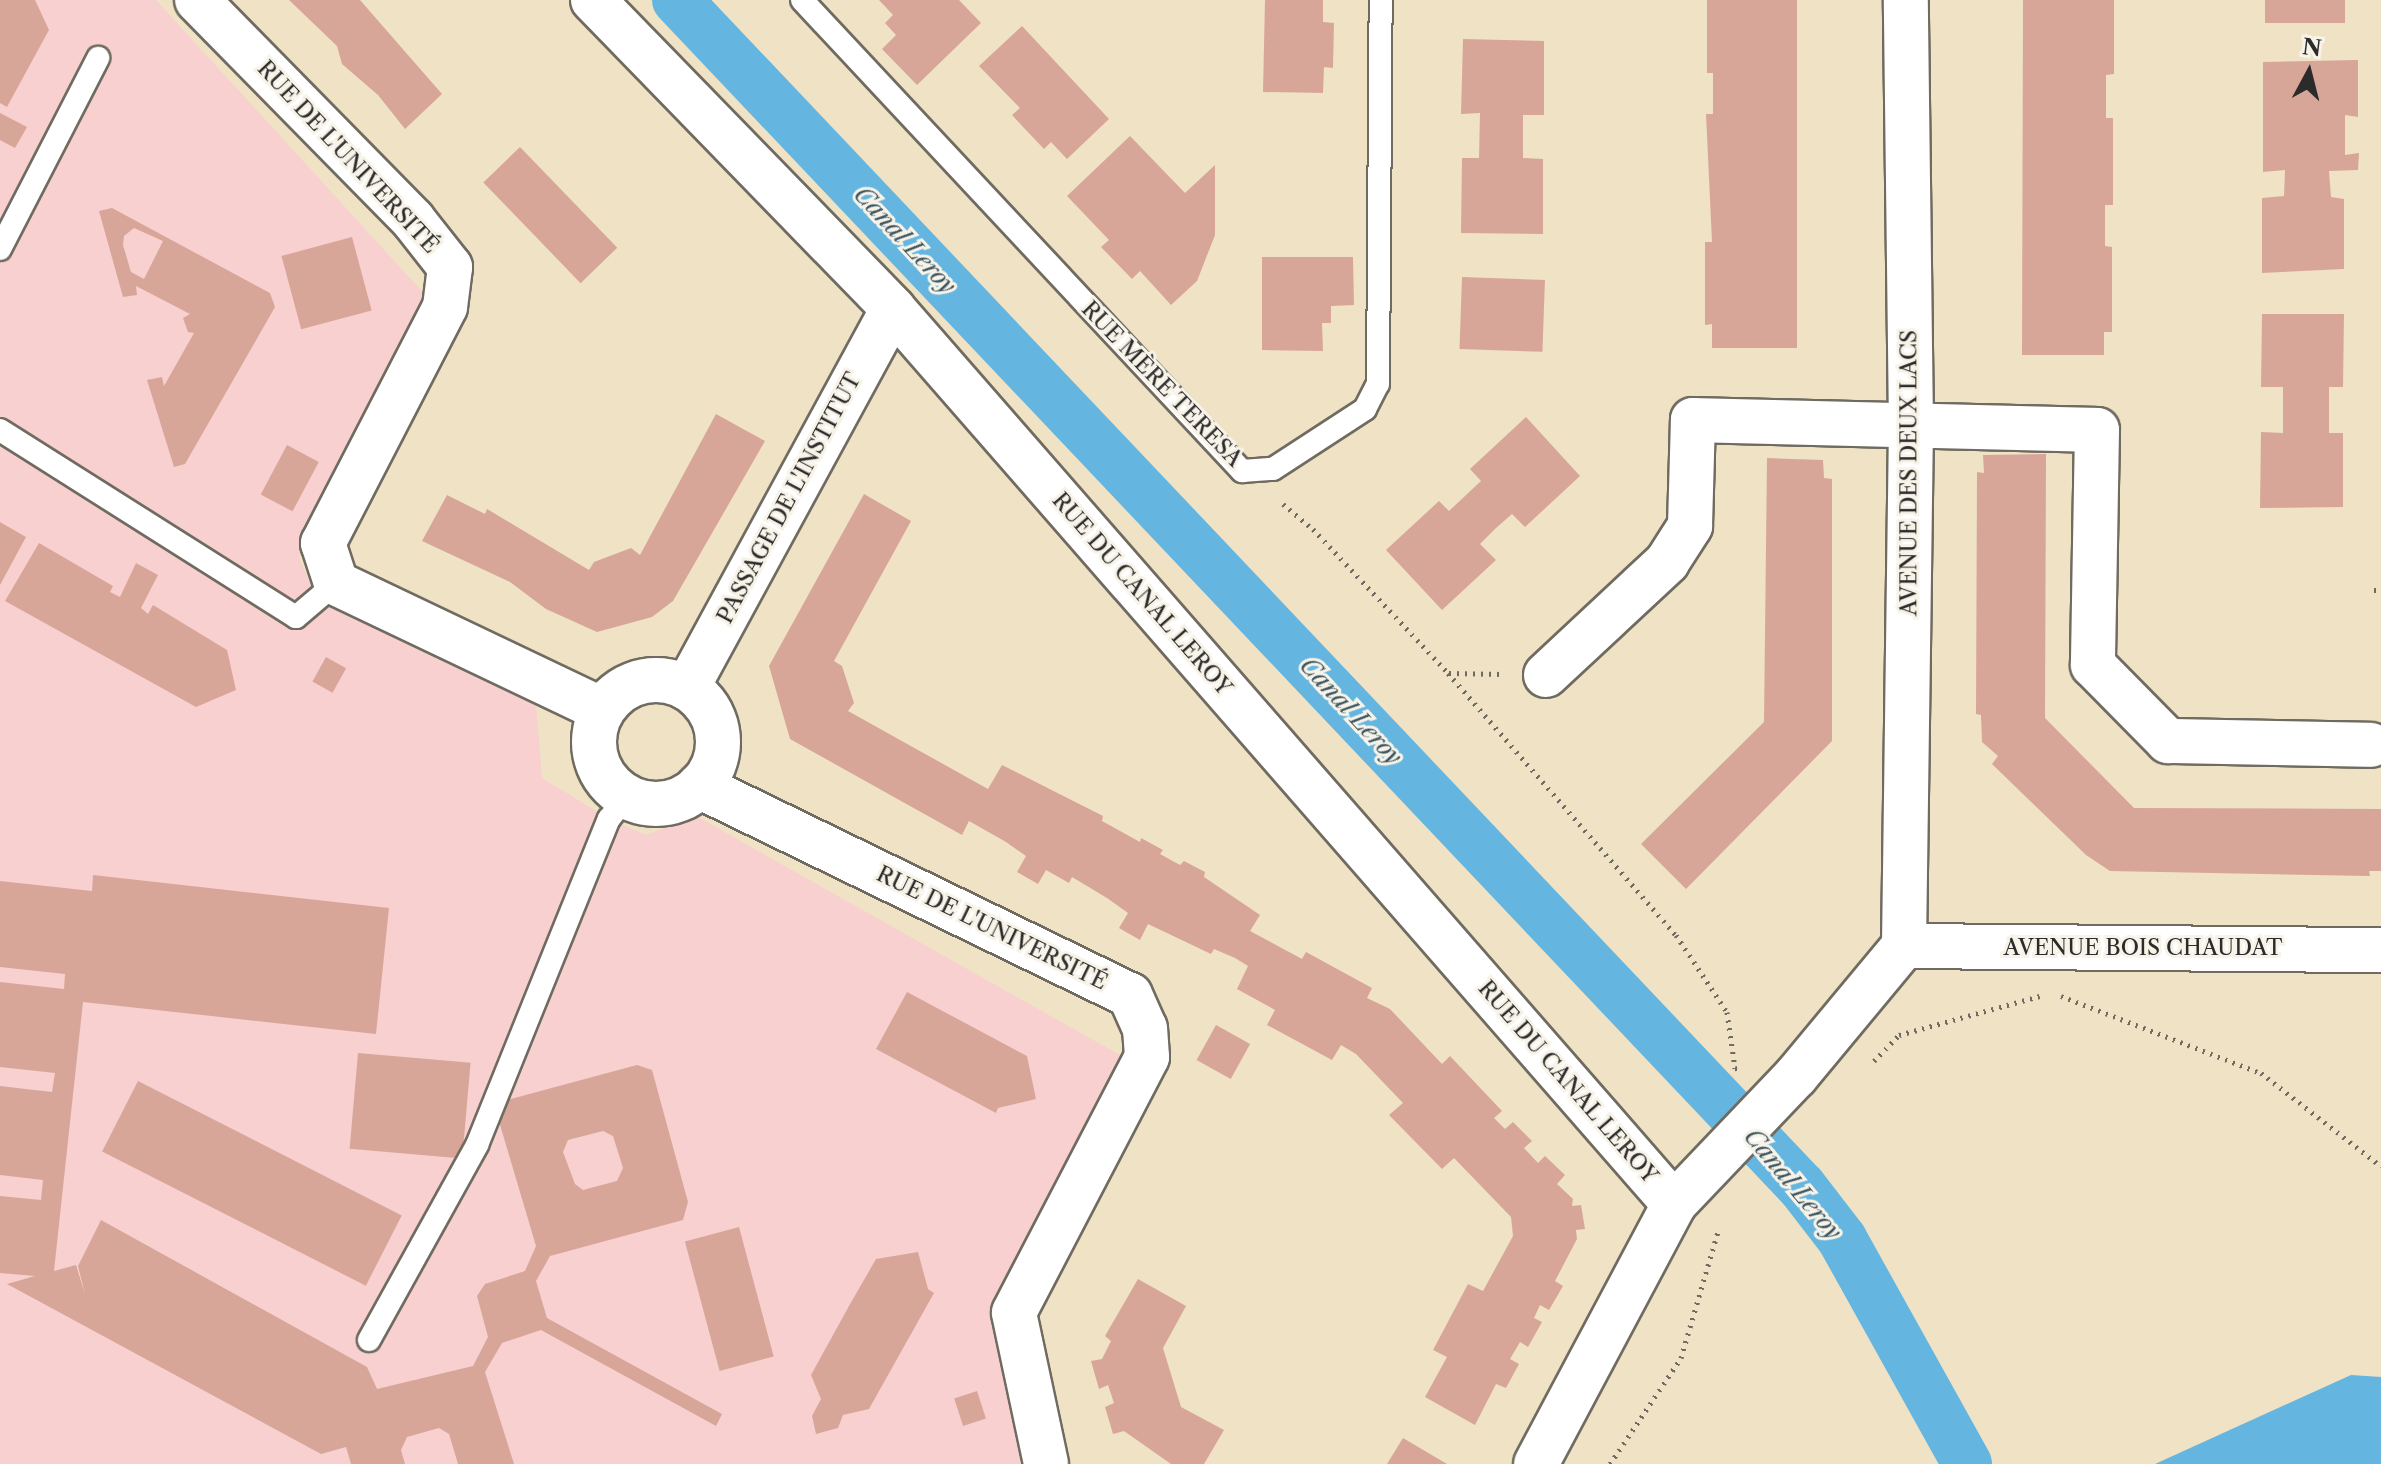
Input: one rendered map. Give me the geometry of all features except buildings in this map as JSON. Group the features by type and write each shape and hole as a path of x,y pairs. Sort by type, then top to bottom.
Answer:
{"street":[{"name":"RUE DE L'UNIVERSITÉ","path":"197,0 413,220 450,267 445,307 323,543 336,583"},
{"name":"RUE DU CANAL LEROY","path":"593,0 893,309 1674,1204"},
{"name":"AVENUE DES DEUX LACS","path":"1904,946 1911,427 1906,0"},
{"name":"PASSAGE DE L'INSTITUT","path":"687,688 893,309"},
{"path":"1546,675 1667,562 1690,526 1693,420 1877,421 1911,427 2097,430 2093,665 2168,741 2371,745"},
{"path":"336,583 602,710"},
{"path":"664,680 687,688 700,697 716,725 716,758 699,786 665,803 626,797 613,786 596,758 593,742 602,710 618,692 640,682 664,680"},
{"name":"RUE DE L'UNIVERSITÉ","path":"699,786 1130,995 1145,1028 1147,1057 1014,1313 1046,1464"},
{"path":"1536,1464 1674,1204 1796,1076 1904,946"},
{"name":"AVENUE BOIS CHAUDAT","path":"1904,946 2381,950"}],"lane":[{"name":"RUE MÈRE TERESA","path":"802,0 1242,471 1273,469 1365,409 1378,384 1381,0"},
{"path":"0,249 98,58"},
{"path":"0,430 296,617 336,583"},
{"path":"369,1340 477,1145 609,819 626,797"}],"path":[{"path":"1242,471 1313,529 1616,861 1676,935 1727,1012 1735,1068 1796,1076"},
{"path":"1868,1066 1899,1035 2051,993 2261,1073 2381,1166"},
{"path":"1610,1464 1681,1358 1718,1230"}],"shaded area":[{"path":"0,0 156,0 428,298 299,558 318,600 536,703 542,778 609,819 646,835 696,816 1125,1058 994,1310 1030,1464 0,1464"}],"water":[{"path":"2351,1375 2381,1377 2381,1464 2155,1464"}],"waterway":[{"name":"Canal Leroy","path":"677,0 1802,1187 1842,1239 1967,1464"}]}
